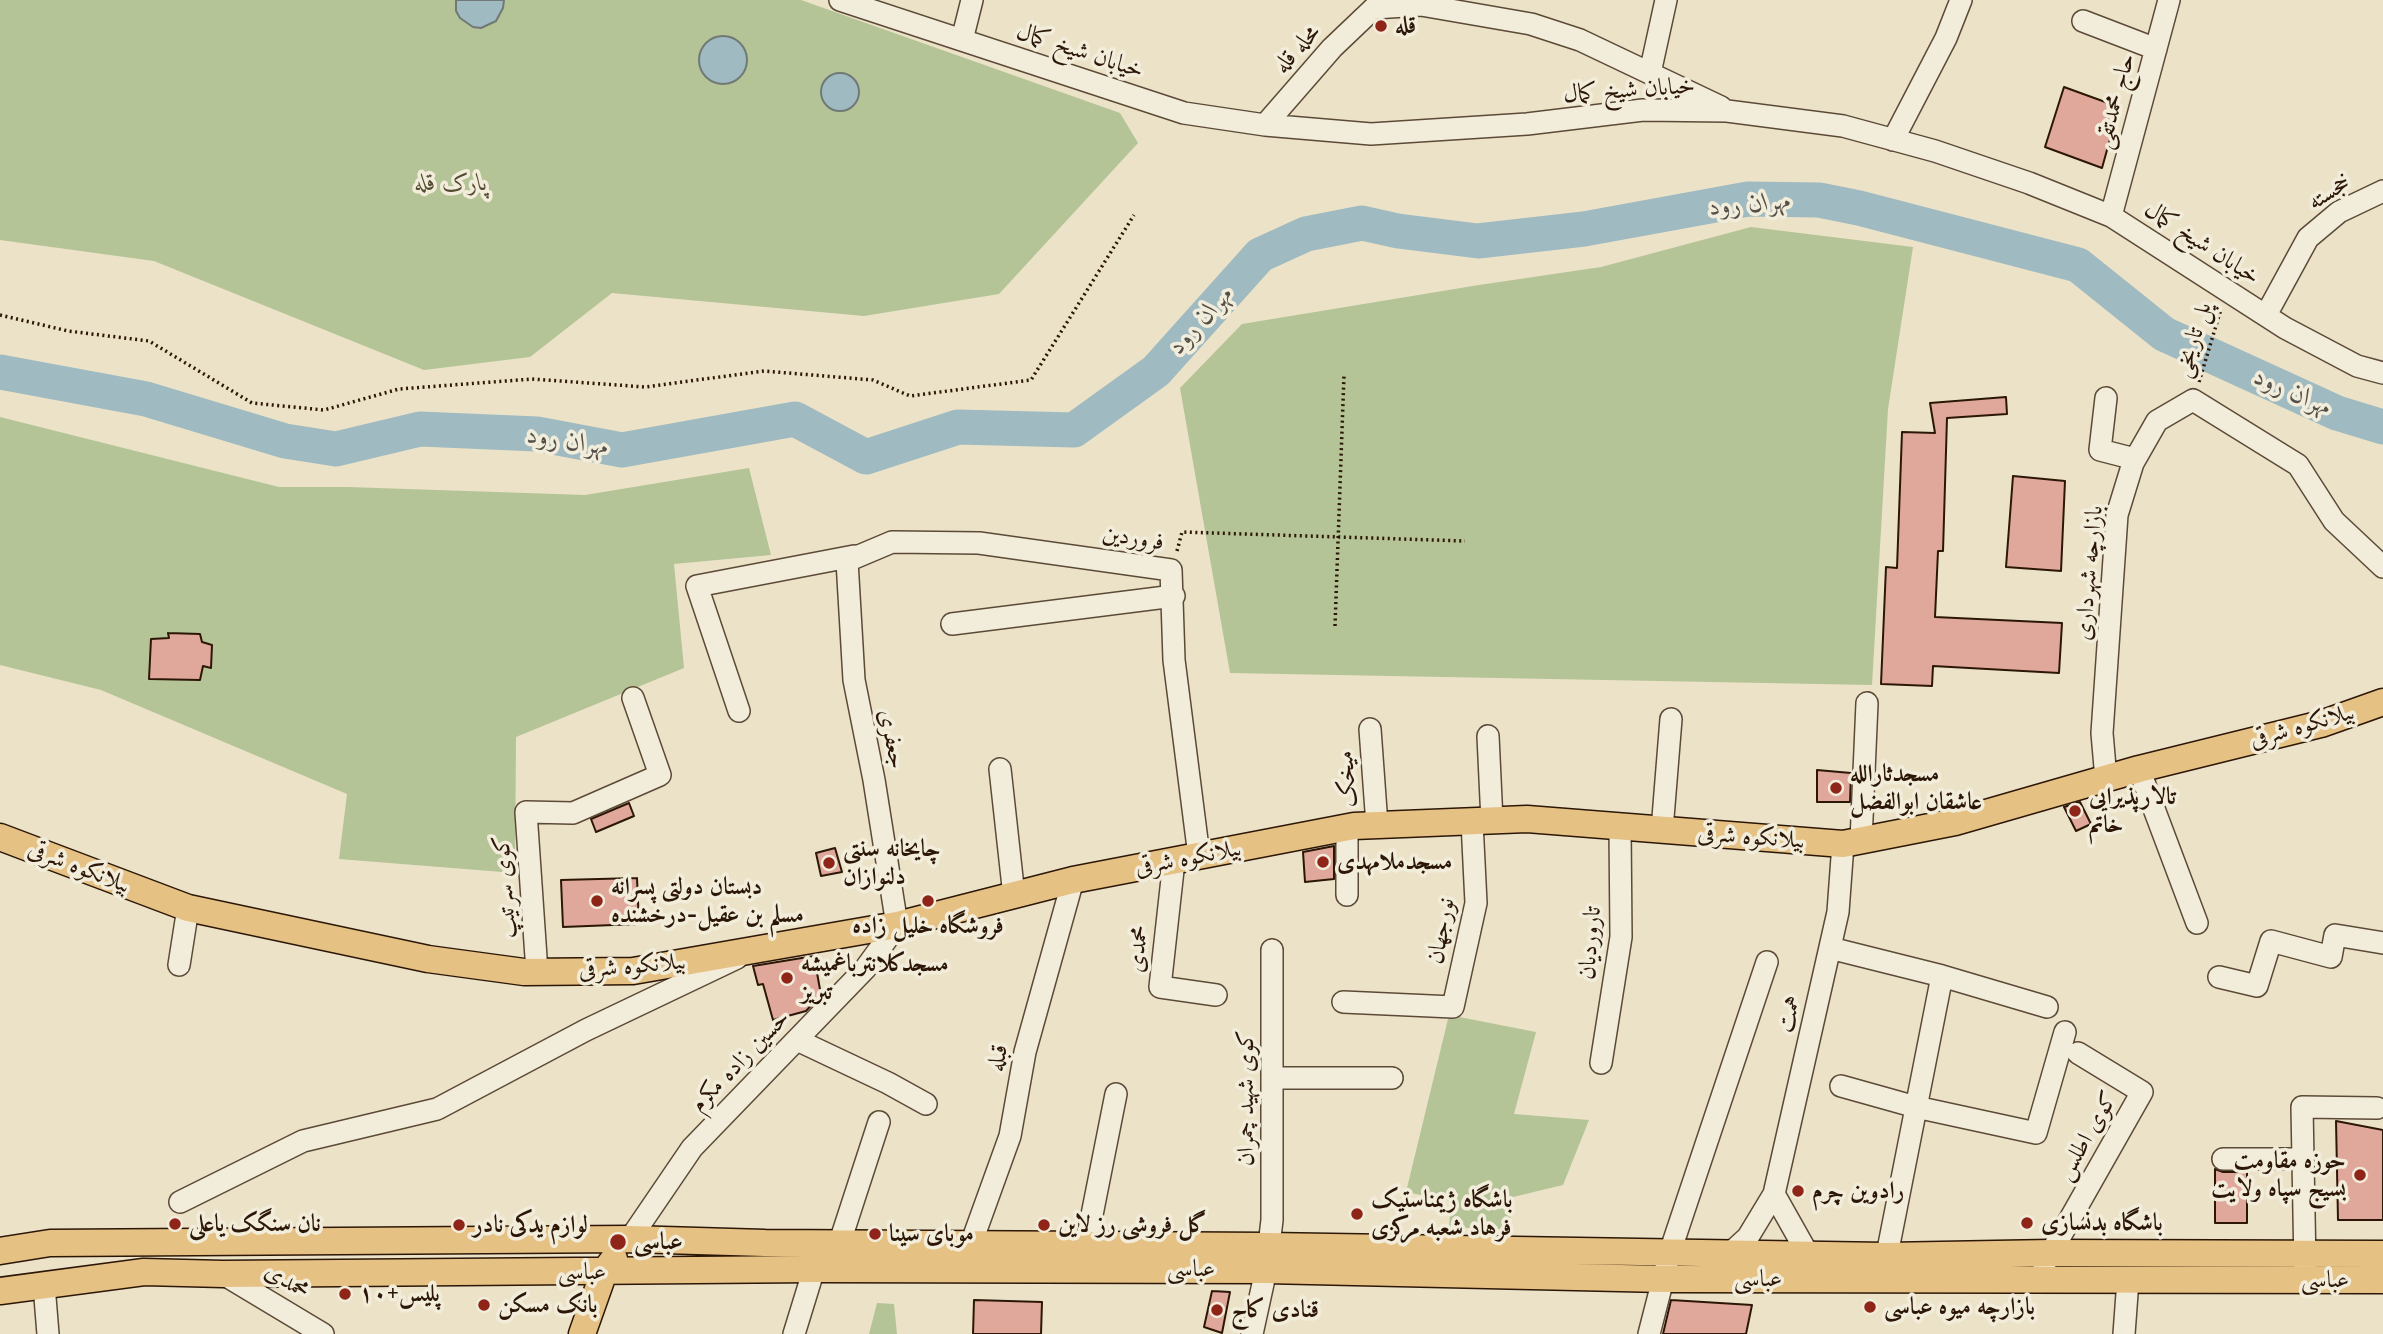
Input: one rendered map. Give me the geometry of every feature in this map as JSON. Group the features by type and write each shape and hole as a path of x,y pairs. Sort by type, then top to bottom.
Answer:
{"main road":[{"name":"بیلانکوه شرقی","path":"0,837 188,908 428,959 537,972 634,971 897,925 1073,880 1347,827 1527,819 1852,843 1955,822 2139,769 2321,724 2383,702"},
{"name":"عباسى","path":"0,1251 50,1243 630,1239 828,1261"},
{"path":"582,1334 604,1272 630,1239"},
{"name":"عباسى","path":"968,1257 1086,1245 1267,1258 1664,1279 1822,1279 1884,1267 2051,1253 2383,1254"},
{"name":"عباسى","path":"0,1291 145,1272 604,1272 968,1257 1267,1258 1670,1252 1807,1254 1884,1267 2036,1279 2383,1280"}],"street":[{"name":"خیابان شیخ کمال","path":"840,0 1184,113 1265,125 1371,134 1527,124 1643,110 1727,111 1843,126 1936,151 2029,183 2111,216 2266,315 2357,366 2383,373"},
{"path":"962,40 972,0"},
{"path":"1650,74 1666,0"},
{"path":"1893,140 1946,38 1961,0"},
{"path":"2169,0 2190,0"},
{"name":"حاج محمدتقی","path":"2111,216 2169,0"},
{"name":"محله قله","path":"1265,125 1370,4 1421,5 1531,24 1580,40 1727,111"},
{"path":"2083,21 2156,49"},
{"name":"خجسته","path":"2266,315 2308,238 2339,212 2383,191"},
{"path":"2106,398 2100,450 2136,460"},
{"path":"2193,400 2298,465 2334,521 2383,567"},
{"name":"بازارچه شهرداری","path":"2106,779 2102,733 2117,515 2136,460 2157,421 2193,400"},
{"name":"فروردین","path":"739,711 697,586 851,558 892,542 979,544 1171,570 1186,858"},
{"name":"جعفری","path":"851,558 854,680 874,780 897,925"},
{"path":"952,624 1174,596"},
{"name":"کوی سرتیپ","path":"537,972 526,812 573,813 660,775 633,698"},
{"name":"همت","path":"1704,1278 1748,1237 1774,1194 1852,843 1867,703"},
{"path":"1662,830 1671,719"},
{"name":"میخک","path":"1370,729 1377,825"},
{"name":"نورجهان","path":"1343,1002 1453,1007 1476,903 1488,736"},
{"path":"1000,769 1014,895"},
{"path":"2139,769 2197,923"},
{"path":"1347,827 1347,895"},
{"name":"تاروردیان","path":"1601,1063 1620,937 1620,827"},
{"name":"محمدی","path":"1186,858 1160,987 1216,995"},
{"name":"قبله","path":"968,1257 1010,1136 1025,1052 1073,880"},
{"path":"178,965 188,908"},
{"name":"حسین زاده مکرم","path":"630,1239 692,1148 865,970 897,925"},
{"path":"2219,977 2257,985 2271,941 2332,957 2335,935 2383,943"},
{"path":"1830,948 1942,976 2047,1007"},
{"path":"180,1202 303,1141 437,1109 586,1030 755,950"},
{"name":"کوی شهید چمران","path":"1252,1334 1272,1220 1272,950"},
{"path":"1649,1334 1670,1252 1767,962"},
{"path":"1884,1267 1942,976"},
{"path":"1841,1086 1916,1107 2036,1133 2065,1032"},
{"path":"797,1040 926,1104"},
{"name":"کوی اطلس","path":"2036,1279 2142,1092 2078,1053"},
{"path":"1272,1078 1392,1078"},
{"path":"1086,1245 1116,1094"},
{"path":"2305,1280 2302,1107 2376,1108"},
{"path":"794,1334 828,1261 879,1122"},
{"path":"2223,1159 2303,1159"},
{"path":"1774,1194 1822,1279"},
{"name":"محمدی","path":"223,1274 323,1334"},
{"path":"2124,1334 2128,1280"},
{"path":"44,1285 48,1334"}],"path":[{"path":"0,315 68,331 149,341 252,403 324,410 399,389 532,379 645,387 764,371 873,380 909,396 1031,380 1134,215"},
{"name":"پل تاریخی","path":"2193,400 2227,290"},
{"path":"1335,626 1344,375"},
{"path":"1171,570 1182,532 1465,541"}],"green space":[{"name":"پارک قله","path":"0,0 801,0 1120,113 1138,143 999,294 864,316 612,293 530,357 424,370 154,261 0,240"},
{"path":"1751,227 1913,247 1888,409 1872,685 1230,673 1180,388 1242,324 1601,267"},
{"path":"0,417 279,487 585,495 749,468 771,555 674,564 684,668 516,737 515,873 339,859 347,794 101,690 0,665"},
{"path":"1449,1015 1536,1032 1514,1114 1589,1120 1563,1185 1513,1197 1509,1230 1449,1227 1451,1201 1406,1192"},
{"path":"877,1303 894,1304 897,1334 869,1334"}],"water":[{"path":"456,0 504,0 496,21 481,28 473,27 460,18 456,11"},
{"path":"723,36 740,43 747,60 740,77 723,84 706,77 699,60 706,43"},
{"path":"840,73 853,79 859,92 853,105 840,111 827,105 821,92 827,79"}],"building":[{"path":"2064,87 2119,107 2102,168 2045,147"},
{"path":"2006,397 2007,414 1947,418 1943,551 1938,551 1935,617 2062,623 2059,673 1933,666 1932,686 1881,684 1886,567 1897,568 1902,432 1935,433 1930,403"},
{"path":"2013,476 2065,481 2061,571 2006,567"},
{"path":"168,633 200,634 202,642 212,645 211,668 203,666 200,680 149,679 151,639 169,638"},
{"name":"مسجدثارالله عاشقان ابوالفضل","path":"1817,770 1851,773 1850,802 1817,802"},
{"name":"تالارپذیرایی خاتم","path":"2080,802 2091,824 2076,831 2064,807"},
{"path":"629,803 634,816 596,832 591,819"},
{"name":"مسجدملامهدی","path":"1334,846 1334,879 1305,882 1303,852"},
{"name":"چایخانه سنتی دلنوازان","path":"835,848 842,872 821,876 816,853"},
{"path":"637,878 639,924 563,927 561,880"},
{"name":"مسجدکلانترباغمیشه تبریز","path":"814,956 821,995 806,1011 773,1020 763,984 758,985 753,966"},
{"name":"حوزه مقاومت بسیج سپاه ولایت","path":"2336,1121 2383,1130 2383,1220 2338,1220"},
{"path":"2215,1169 2223,1172 2247,1172 2247,1223 2215,1223"},
{"name":"قنادی کاج","path":"1212,1291 1230,1292 1222,1333 1204,1327"},
{"path":"974,1300 1042,1302 1041,1334 973,1334"},
{"path":"1671,1300 1752,1305 1746,1334 1663,1334"}],"waterway":[{"name":"مهران رود","path":"0,372 146,399 285,441 336,449 420,429 537,434 622,450 795,419 866,457 958,427 1074,430 1156,371 1260,255 1306,234 1362,223 1398,231 1478,241 1584,229 1748,199 1819,200 2078,265 2164,334 2337,413 2383,427"}],"place":[{"name":"قله","path":"1381,26"},
{"name":"مسجدثارالله عاشقان ابوالفضل","path":"1836,788"},
{"name":"تالارپذیرایی خاتم","path":"2075,811"},
{"name":"مسجدملامهدی","path":"1323,862"},
{"name":"چایخانه سنتی دلنوازان","path":"829,863"},
{"name":"دبستان دولتی پسرانه مسلم بن عقیل-درخشنده","path":"597,901"},
{"name":"فروشگاه خلیل زاده","path":"928,901"},
{"name":"مسجدکلانترباغمیشه تبریز","path":"787,978"},
{"name":"حوزه مقاومت بسیج سپاه ولایت","path":"2360,1175"},
{"name":"رادوین چرم","path":"1798,1191"},
{"name":"باشگاه ژیمناستیک فرهاد شعبه مرکزی","path":"1357,1214"},
{"name":"باشگاه بدنسازی","path":"2027,1223"},
{"name":"نان سنگک یاعلی","path":"175,1224"},
{"name":"لوازم یدکی نادر","path":"459,1225"},
{"name":"گل فروشی رز لاین","path":"1044,1225"},
{"name":"موبای سینا","path":"875,1234"},
{"name":"عباسی","path":"618,1242"},
{"name":"پلیس+۱۰","path":"345,1294"},
{"name":"بانک مسکن","path":"484,1305"},
{"name":"بازارچه میوه عباسی","path":"1870,1307"},
{"name":"قنادی کاج","path":"1217,1310"}]}
